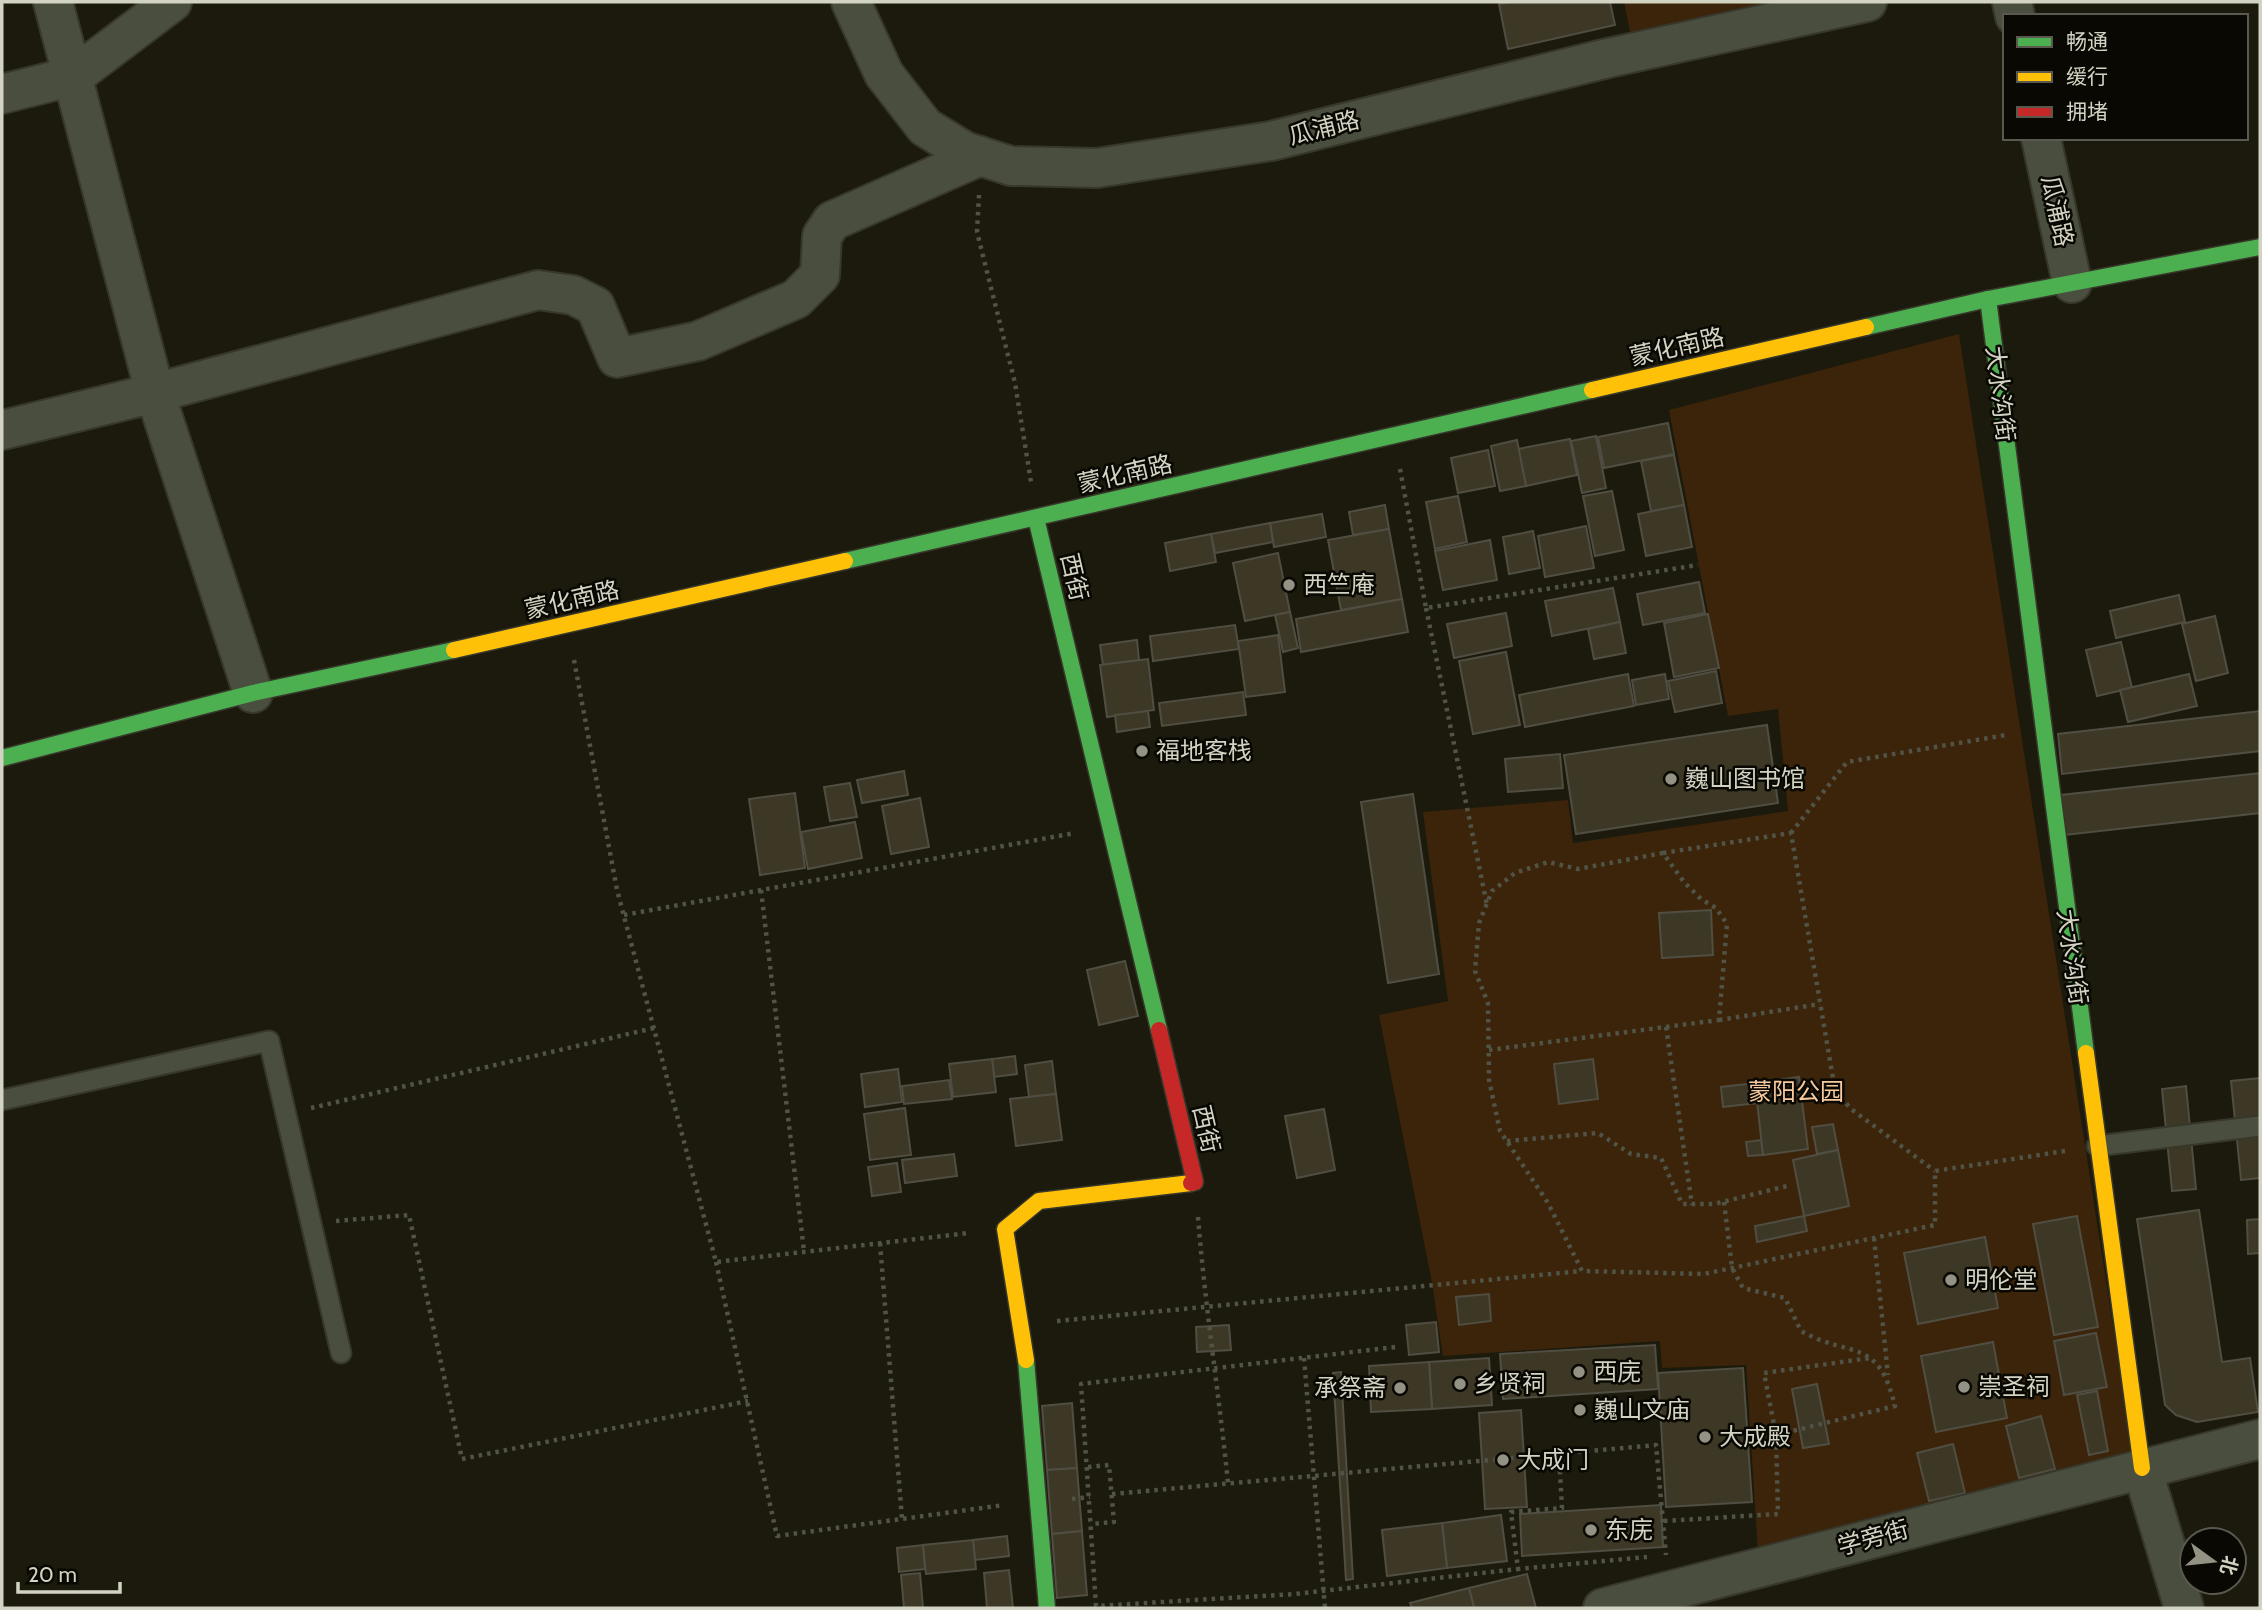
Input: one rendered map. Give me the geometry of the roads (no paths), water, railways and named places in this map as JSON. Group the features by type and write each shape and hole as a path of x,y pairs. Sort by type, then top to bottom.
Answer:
{"street":[{"path":"53,2 155,393 253,693"},
{"path":"2,94 74,76 172,2"},
{"name":"瓜浦路","path":"850,2 884,74 925,127 964,151 1011,166 1097,168 1271,141 1608,58 1867,2"},
{"name":"瓜浦路","path":"2041,140 2072,283"},
{"path":"2,430 155,393 538,290 573,295 595,306 617,358 698,341 796,299 820,275 822,236 832,221 980,156"},
{"name":"蒙化南路","path":"2,758 253,693 1036,519 1988,299 2260,247"},
{"name":"大水沟街","path":"1988,299 2097,1146 2143,1468 2184,1608"},
{"name":"西街","path":"1036,519 1195,1182 1039,1201 1005,1229 1021,1324 1047,1608"},
{"name":"学旁街","path":"1603,1608 2260,1439"}],"lane":[{"path":"2,1100 269,1041 341,1353"},
{"path":"2097,1146 2260,1126"}],"place":[{"name":"西竺庵","path":"1289,585"},
{"name":"福地客栈","path":"1142,751"},
{"name":"巍山图书馆","path":"1671,779"},
{"name":"明伦堂","path":"1951,1280"},
{"name":"西庑","path":"1579,1372"},
{"name":"乡贤祠","path":"1460,1384"},
{"name":"崇圣祠","path":"1964,1387"},
{"name":"承祭斋","path":"1400,1388"},
{"name":"巍山文庙","path":"1580,1410"},
{"name":"大成殿","path":"1705,1437"},
{"name":"大成门","path":"1503,1460"},
{"name":"东庑","path":"1591,1530"}],"park label":[{"name":"蒙阳公园","path":"1796,1092"}]}
